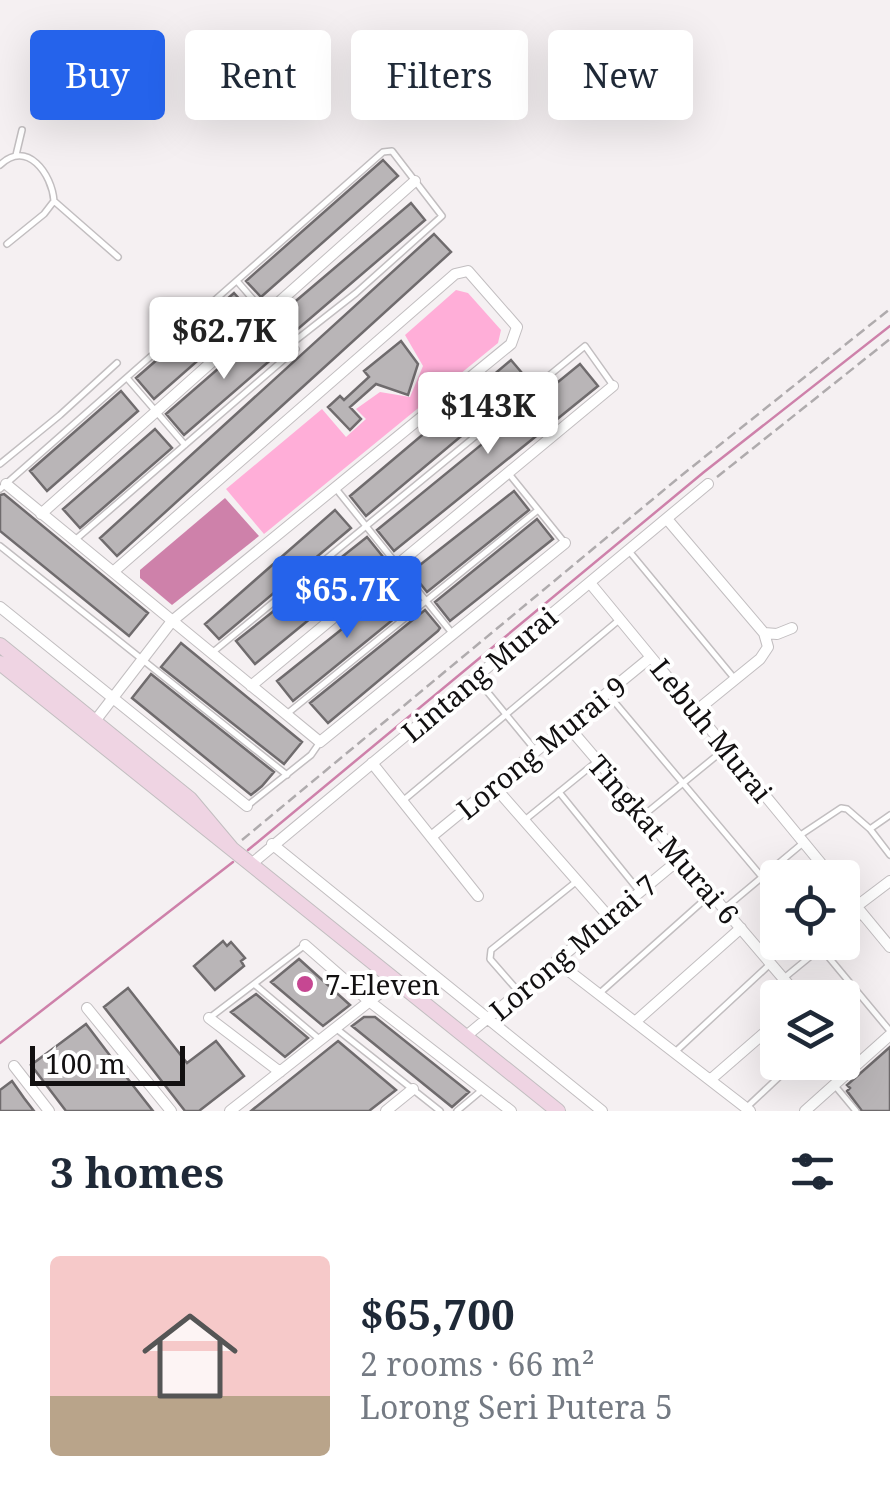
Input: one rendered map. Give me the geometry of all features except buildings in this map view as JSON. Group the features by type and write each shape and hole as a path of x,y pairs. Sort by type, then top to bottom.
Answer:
{"street":[{"path":"41,514 416,181"},
{"path":"91,725 172,621 514,340 517,327 468,272 454,274 113,572"},
{"path":"251,686 614,386"},
{"name":"Lintang Murai","path":"250,864 708,484"},
{"path":"3,487 320,742 565,542"},
{"path":"668,519 764,633 766,652 696,711"},
{"name":"Lebuh Murai","path":"590,583 818,860"},
{"path":"0,607 248,806"},
{"path":"764,633 777,634 792,628"},
{"path":"0,645 91,725"},
{"name":"Lorong Murai 9","path":"431,837 651,656"},
{"path":"0,663 190,800 232,849 558,1111"},
{"name":"Tingkat Murai 6","path":"568,725 784,978"},
{"path":"372,764 478,896"},
{"path":"493,785 609,918"},
{"path":"272,844 602,1111"},
{"name":"Lorong Murai 7","path":"465,1037 680,858"},
{"path":"890,881 860,910 890,947"},
{"path":"635,1022 741,928"},
{"path":"305,945 369,1001 512,1111"},
{"path":"556,961 748,1109"},
{"path":"230,1111 394,982"},
{"path":"87,1008 171,1111"},
{"path":"209,1018 280,1072"},
{"path":"860,1061 890,1033"},
{"path":"710,1080 760,1037"},
{"path":"14,1066 49,1111"},
{"path":"805,1111 839,1080"},
{"path":"386,1111 413,1089"}],"lane":[{"path":"0,165 16,155 22,130"},
{"path":"3,487 384,152 392,151 442,216 356,293 291,344"},
{"path":"6,244 44,214 54,201 53,187 40,164 16,155"},
{"path":"54,201 118,257"},
{"path":"74,541 296,349 236,282"},
{"path":"211,653 585,346 614,386"},
{"path":"0,464 116,363"},
{"path":"127,378 185,446"},
{"path":"509,473 565,542"},
{"path":"335,487 453,634"},
{"path":"286,715 538,510"},
{"path":"0,546 287,776"},
{"path":"629,551 734,678"},
{"path":"402,801 620,619"},
{"path":"474,676 536,751"},
{"path":"608,693 760,875"},
{"path":"248,806 287,776 320,742"},
{"path":"644,815 726,748"},
{"path":"524,820 598,761"},
{"path":"559,792 640,892"},
{"path":"780,860 841,808 870,829 890,856"},
{"path":"870,829 890,814"},
{"path":"724,909 760,879"},
{"path":"519,992 490,960 491,950 577,880"},
{"path":"598,994 711,894"},
{"path":"209,1018 305,945"},
{"path":"784,978 803,960"},
{"path":"831,960 890,1033"},
{"path":"674,1052 771,963"},
{"path":"254,984 320,1040"},
{"path":"336,1028 440,1111"},
{"path":"748,1109 777,1080"},
{"path":"834,1085 856,1111"},
{"path":"457,1111 483,1090"}],"path":[{"path":"232,849 667,487 890,309"},
{"path":"708,484 890,339"}],"shaded area":[{"path":"456,290 468,293 501,330 498,343 264,534 226,489 322,409 346,437 366,419 356,409 380,392 410,397 423,366 405,335"},
{"path":"225,498 259,536 172,605 140,578 140,570"}],"waterway":[{"path":"248,850 704,472 890,326"},
{"path":"0,1043 233,862"}],"place":[{"name":"7-Eleven","path":"305,984"}]}
